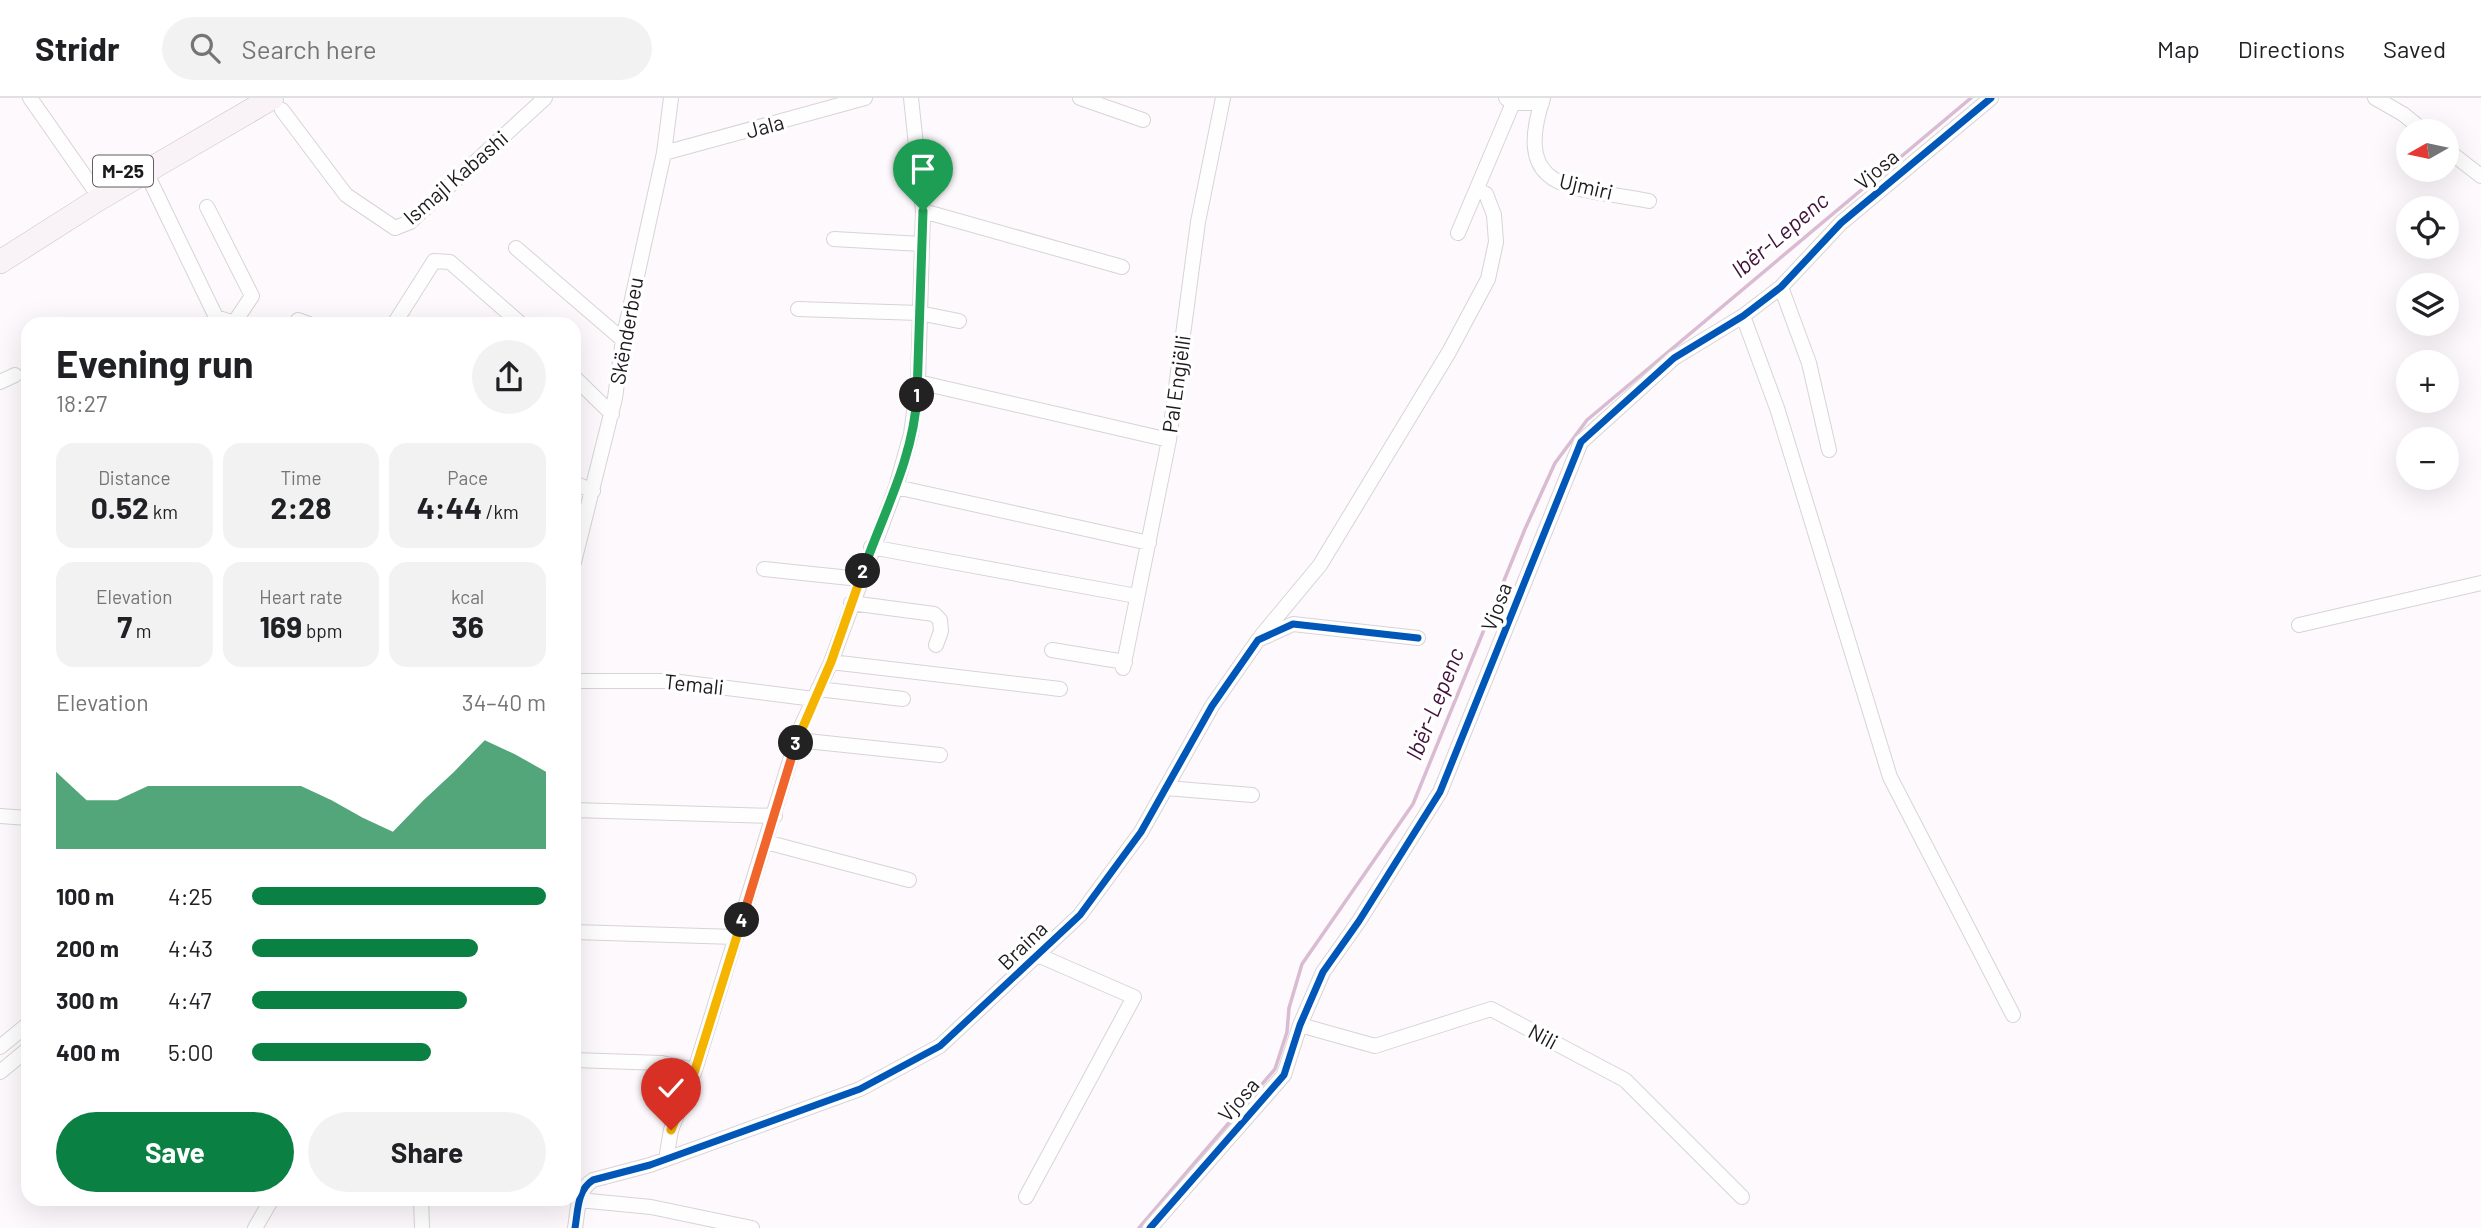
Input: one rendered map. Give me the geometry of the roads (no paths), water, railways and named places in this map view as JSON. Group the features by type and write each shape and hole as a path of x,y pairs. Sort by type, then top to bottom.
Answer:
{"main road":[{"name":"M-25","path":"0,244 246,98"},
{"path":"0,262 146,172 277,104"}],"street":[{"path":"30,98 93,188"},
{"name":"Ismajl Kabashi","path":"277,104 346,195 395,228 410,222 545,98"},
{"name":"Skënderbeu","path":"581,536 612,414 623,340 664,153 671,98"},
{"name":"Jala","path":"664,153 865,98"},
{"path":"666,1158 671,1130 695,1070 797,740 831,662 871,547 896,487 911,434 918,382 923,211 911,98"},
{"path":"1080,98 1143,120"},
{"name":"Pal Engjëlli","path":"1052,650 1124,665 1169,440 1198,222 1223,98"},
{"name":"Vjosa","path":"1150,1228 1284,1075 1300,1025 1323,972 1359,921 1440,792 1581,442 1674,358 1744,316 1781,287 1840,223 1991,98"},
{"path":"2375,98 2409,119"},
{"name":"Ujmiri","path":"1458,233 1509,100 1542,100 1533,146 1541,170 1553,182 1649,201"},
{"path":"2459,159 2481,176"},
{"path":"146,172 216,317"},
{"name":"Braina","path":"581,1195 585,1185 593,1180 666,1158 860,1089 940,1046 1040,956 1080,915 1141,832 1212,706 1258,639 1320,565 1449,352 1488,279 1496,242 1494,215 1486,194 1477,189"},
{"path":"207,208 252,296 238,317"},
{"path":"923,211 1122,267"},
{"path":"834,239 921,244"},
{"path":"516,247 623,340"},
{"path":"398,317 434,261 441,259 450,262 513,317"},
{"path":"1781,287 1809,363 1829,450"},
{"path":"798,309 919,313 959,321"},
{"path":"1744,316 1777,408 1890,777 2013,1015"},
{"path":"0,382 15,375"},
{"path":"918,382 1169,440"},
{"path":"581,384 612,414"},
{"path":"581,486 593,491"},
{"path":"896,487 1149,543"},
{"path":"871,547 1130,595"},
{"path":"764,569 860,579"},
{"path":"2299,625 2481,583"},
{"path":"851,603 934,614 940,620 941,631 936,645"},
{"path":"1258,639 1293,624 1418,638"},
{"path":"831,662 1060,690"},
{"name":"Temali","path":"581,681 672,681 903,699"},
{"path":"797,740 940,755"},
{"path":"1166,788 1252,795"},
{"path":"581,810 775,816"},
{"path":"0,816 21,818"},
{"path":"766,842 909,880"},
{"path":"581,932 736,937"},
{"path":"1026,1197 1134,997 1040,956"},
{"name":"Nili","path":"1300,1025 1375,1046 1490,1009 1625,1080 1742,1197"},
{"path":"0,1047 21,1030"},
{"path":"0,1072 21,1055"},
{"path":"581,1060 662,1063 695,1070"},
{"path":"581,1200 651,1208 752,1228"},
{"path":"255,1228 268,1206"},
{"path":"421,1206 422,1228"},
{"path":"575,1228 578,1206"}],"waterway":[{"name":"Ibër-Lepenc","path":"1139,1228 1275,1069 1287,1032 1289,1008 1302,964 1413,804 1525,529 1555,463 1587,420 1971,98"}]}
